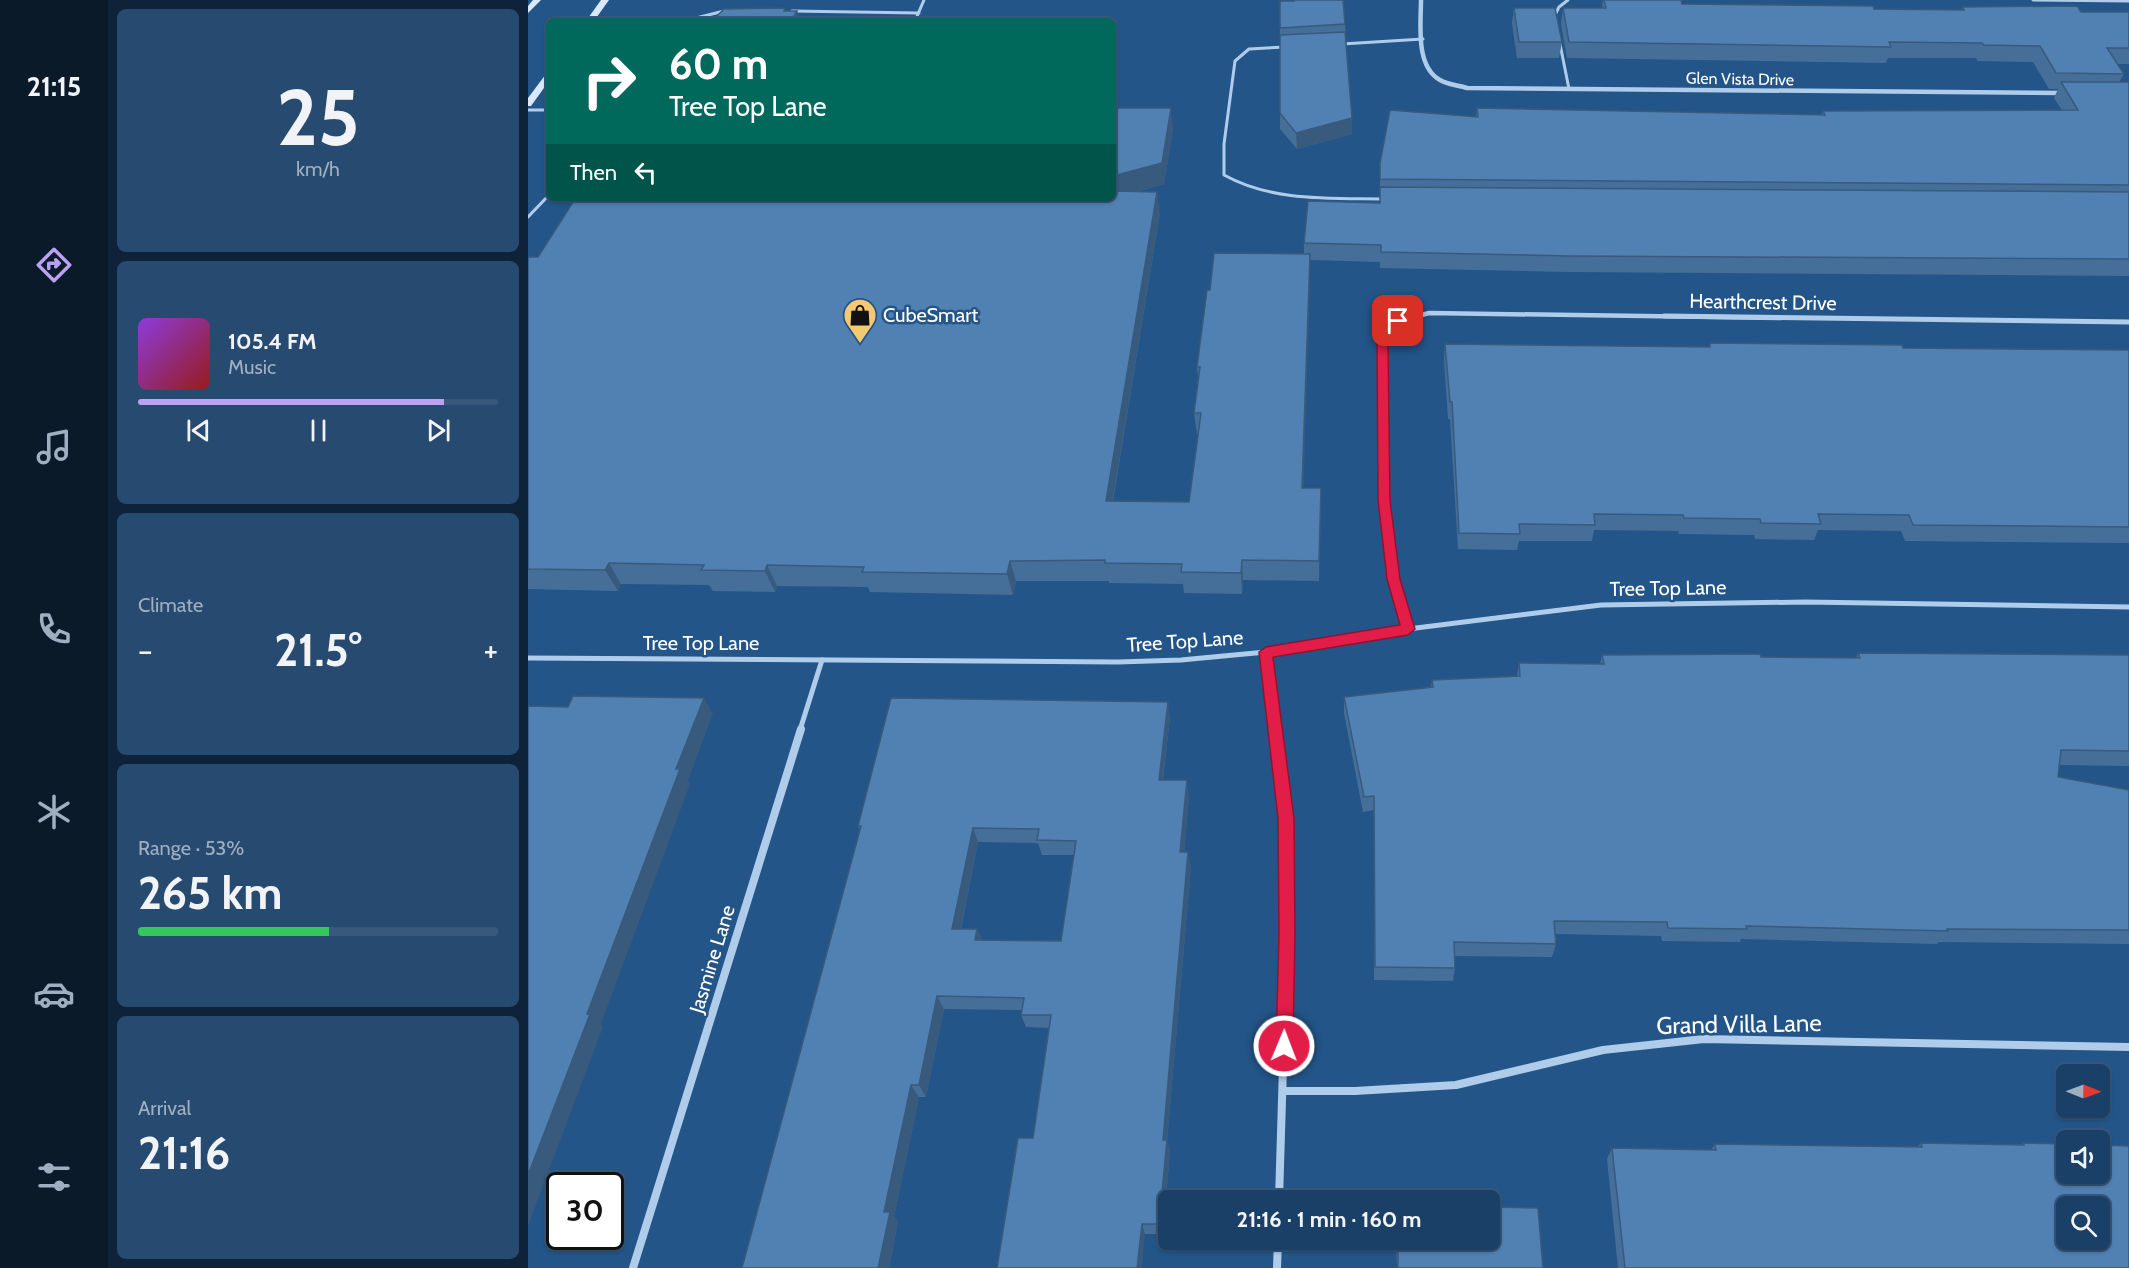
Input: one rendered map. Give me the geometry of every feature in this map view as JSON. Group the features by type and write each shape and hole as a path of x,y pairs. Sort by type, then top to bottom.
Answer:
{"main road":[{"path":"528,11 537,0"},
{"path":"592,18 605,0"},
{"path":"528,104 546,80"}],"street":[{"name":"Glen Vista Drive","path":"1421,0 1426,69 1439,80 1467,88 2070,93"},
{"name":"Hearthcrest Drive","path":"1408,629 1393,579 1384,500 1383,340 1398,321 1429,313 2129,322"},
{"name":"Tree Top Lane","path":"528,658 1118,662 1181,660 1266,652 1408,629 1601,605 1805,602 2129,608"},
{"path":"1266,652 1286,818 1287,933 1279,1190"},
{"name":"Jasmine Lane","path":"633,1268 822,660"},
{"name":"Grand Villa Lane","path":"1283,1091 1355,1091 1456,1085 1603,1050 1704,1039 2129,1047"},
{"path":"1277,1268 1278,1250"}],"lane":[{"path":"916,18 924,0"},
{"path":"1556,22 1555,13 1568,0"},
{"path":"2032,0 2129,1"},
{"path":"697,18 726,11"},
{"path":"783,11 919,13"},
{"path":"1337,44 1423,39"},
{"path":"1560,43 1569,89"},
{"path":"1293,47 1249,49 1235,61 1224,144 1224,175 1235,183 1269,194 1384,199"},
{"path":"528,110 546,110"},
{"path":"528,217 546,198"}],"building":[{"path":"1343,0 1345,24 1280,28 1280,1"},
{"path":"1604,0 1681,0 1682,4 1873,6 1874,9 1964,10 1962,7 2077,6 2081,12 2129,12 2129,48 2107,48 2124,74 2056,73 2040,46 1889,42 1891,47 1569,42 1563,8 1606,8"},
{"path":"785,8 784,11 797,11 793,18 715,18 724,9"},
{"path":"1514,8 1555,8 1562,42 1519,42"},
{"path":"1345,32 1352,118 1296,133 1280,113 1280,35"},
{"path":"2061,82 2129,82 2129,185 1380,179 1380,163 1390,110 1478,117 1477,108 1825,115 1823,111 2078,110"},
{"path":"1116,108 1171,108 1162,163 1116,175"},
{"path":"1380,187 2129,192 2129,259 1569,256 1381,252 1381,245 1304,243 1308,201 1380,203"},
{"name":"CubeSmart","path":"1116,191 1157,192 1106,501 1189,502 1201,413 1194,413 1200,367 1197,367 1214,253 1310,254 1302,488 1321,488 1319,561 1242,560 1241,573 1181,572 1182,564 1105,563 1105,560 1010,561 1007,574 862,572 864,567 767,565 765,571 701,570 704,565 609,563 605,570 528,569 528,257 538,257 574,201 1116,201"},
{"path":"1710,343 2129,350 2129,527 1913,525 1909,515 1818,514 1821,524 1761,523 1760,519 1684,518 1683,515 1594,514 1595,525 1519,524 1520,534 1459,533 1452,402 1450,402 1445,344 1710,347"},
{"path":"1858,653 2129,655 2129,751 2061,750 2058,777 2129,790 2129,930 1947,929 1948,931 1746,926 1747,929 1668,928 1667,922 1554,921 1556,944 1454,942 1455,968 1375,967 1374,796 1364,797 1344,697 1433,687 1432,680 1520,676 1519,663 1604,664 1602,655 1760,654 1761,657 1860,658"},
{"path":"573,696 704,698 676,769 680,769 587,1014 590,1014 528,1175 528,706 568,707"},
{"path":"891,698 1168,702 1159,780 1187,780 1180,852 1188,852 1163,1140 1167,1140 1162,1190 1158,1190 1158,1224 1142,1224 1137,1268 997,1268 1018,1138 1033,1138 1051,1015 1021,1015 1024,998 937,996 919,1085 911,1085 884,1212 890,1212 878,1268 742,1268 861,826 858,826","holes":["973,828 1039,829 1037,840 1076,841 1061,941 975,940 977,929 952,929"]},
{"path":"1921,1143 2056,1144 2056,1184 2110,1184 2110,1145 2129,1146 2129,1268 1625,1268 1612,1148 1716,1150 1715,1144 1922,1147"},
{"path":"1500,1207 1538,1208 1543,1268 1398,1268 1398,1250 1500,1250"}],"place":[{"name":"CubeSmart","path":"860,344"}],"route":[{"path":"1284,1046 1287,933 1286,818 1266,652 1408,629 1393,579 1384,500 1383,340 1398,321"}]}
